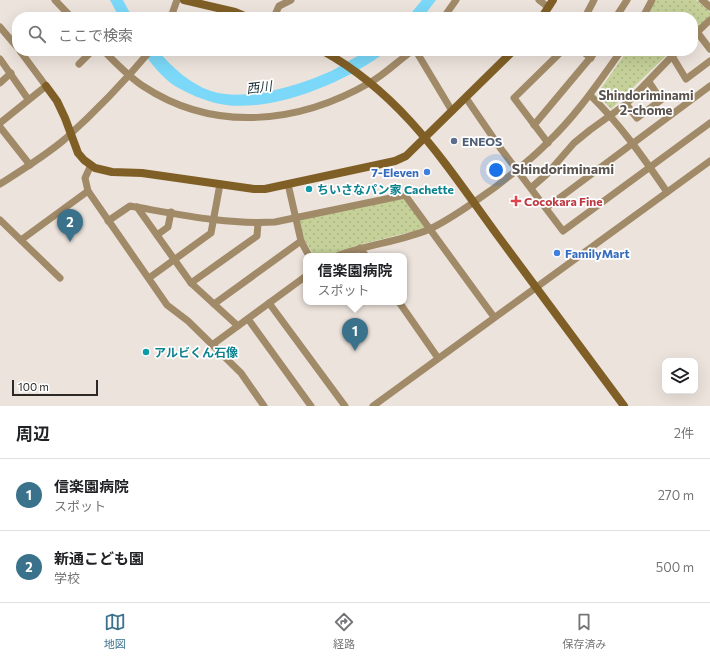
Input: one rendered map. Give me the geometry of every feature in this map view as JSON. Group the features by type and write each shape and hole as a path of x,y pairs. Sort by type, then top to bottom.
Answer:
{"street":[{"path":"55,0 66,12"},
{"path":"173,12 177,0"},
{"path":"184,0 235,12"},
{"path":"276,12 279,6 291,0"},
{"path":"448,12 456,0"},
{"path":"539,0 550,4"},
{"path":"588,12 594,0"},
{"path":"619,12 627,0"},
{"path":"646,12 652,0"},
{"path":"702,0 710,7"},
{"path":"698,31 710,20"},
{"path":"0,28 12,41"},
{"path":"698,37 710,49"},
{"path":"24,56 57,101 78,153 90,165 112,172 142,173 254,189 265,189 395,161 406,156 508,56"},
{"path":"79,64 87,56"},
{"path":"109,56 143,86 181,105 223,117 248,119 272,117 313,107 339,98 371,82 405,56"},
{"path":"0,184 30,165 71,133 146,56"},
{"path":"332,56 371,82 426,138 624,406"},
{"path":"419,56 452,111"},
{"path":"548,143 514,98 557,56"},
{"path":"534,125 591,58 588,56"},
{"path":"346,253 360,248 400,240 429,229 454,217 474,203 517,170 548,143 590,95 617,56"},
{"path":"532,187 547,174 574,144 626,104 649,82 672,56"},
{"path":"675,56 686,79 710,61"},
{"path":"0,59 28,99"},
{"path":"0,82 11,73"},
{"path":"626,104 636,118 661,100 649,82"},
{"path":"0,123 46,86"},
{"path":"546,208 710,86"},
{"path":"590,95 611,115 634,143 667,192"},
{"path":"466,98 517,170 532,187 563,231 710,123"},
{"path":"0,126 30,165"},
{"path":"373,406 710,161"},
{"path":"90,165 85,178 86,192 167,305 188,321 241,373 264,406"},
{"path":"148,278 211,233 220,184"},
{"path":"288,184 294,218 301,241 307,253"},
{"path":"21,240 86,192"},
{"path":"108,221 130,206 214,219 258,223 294,218 405,195 494,317"},
{"path":"137,207 191,283 238,326"},
{"path":"157,235 168,227 171,212"},
{"path":"0,220 60,278"},
{"path":"191,283 257,236 258,223"},
{"path":"214,304 301,241"},
{"path":"360,248 364,253"},
{"path":"212,345 303,278"},
{"path":"269,303 345,406"},
{"path":"401,305 438,358"},
{"path":"248,319 311,406"}],"green space":[{"path":"656,0 696,0 710,12 710,16 698,27 698,12 650,12"},
{"path":"624,56 666,56 611,109 597,94"},
{"path":"404,196 426,228 359,245 342,253 312,253 304,239 299,219"}],"water":[{"path":"110,0 123,0 129,12 116,12"},
{"path":"422,0 436,0 427,12 412,12"},
{"path":"146,56 163,56 182,74 203,88 225,94 239,95 255,94 287,87 329,72 358,56 380,56 351,74 308,93 285,100 240,106 220,104 191,94 170,83"}],"place":[{"name":"ENEOS","path":"454,141"},
{"name":"7-Eleven","path":"427,172"},
{"name":"ちいさなパン家 Cachette","path":"309,189"},
{"name":"Cocokara Fine","path":"516,201"},
{"name":"新通こども園","path":"70,242"},
{"name":"FamilyMart","path":"557,253"},
{"name":"信楽園病院","path":"355,351"},
{"name":"アルビくん石像","path":"146,352"}],"district":[{"name":"Shindoriminami 2-chome","path":"646,102"},
{"name":"Shindoriminami","path":"563,168"}],"water label":[{"name":"西川","path":"259,87"}]}
